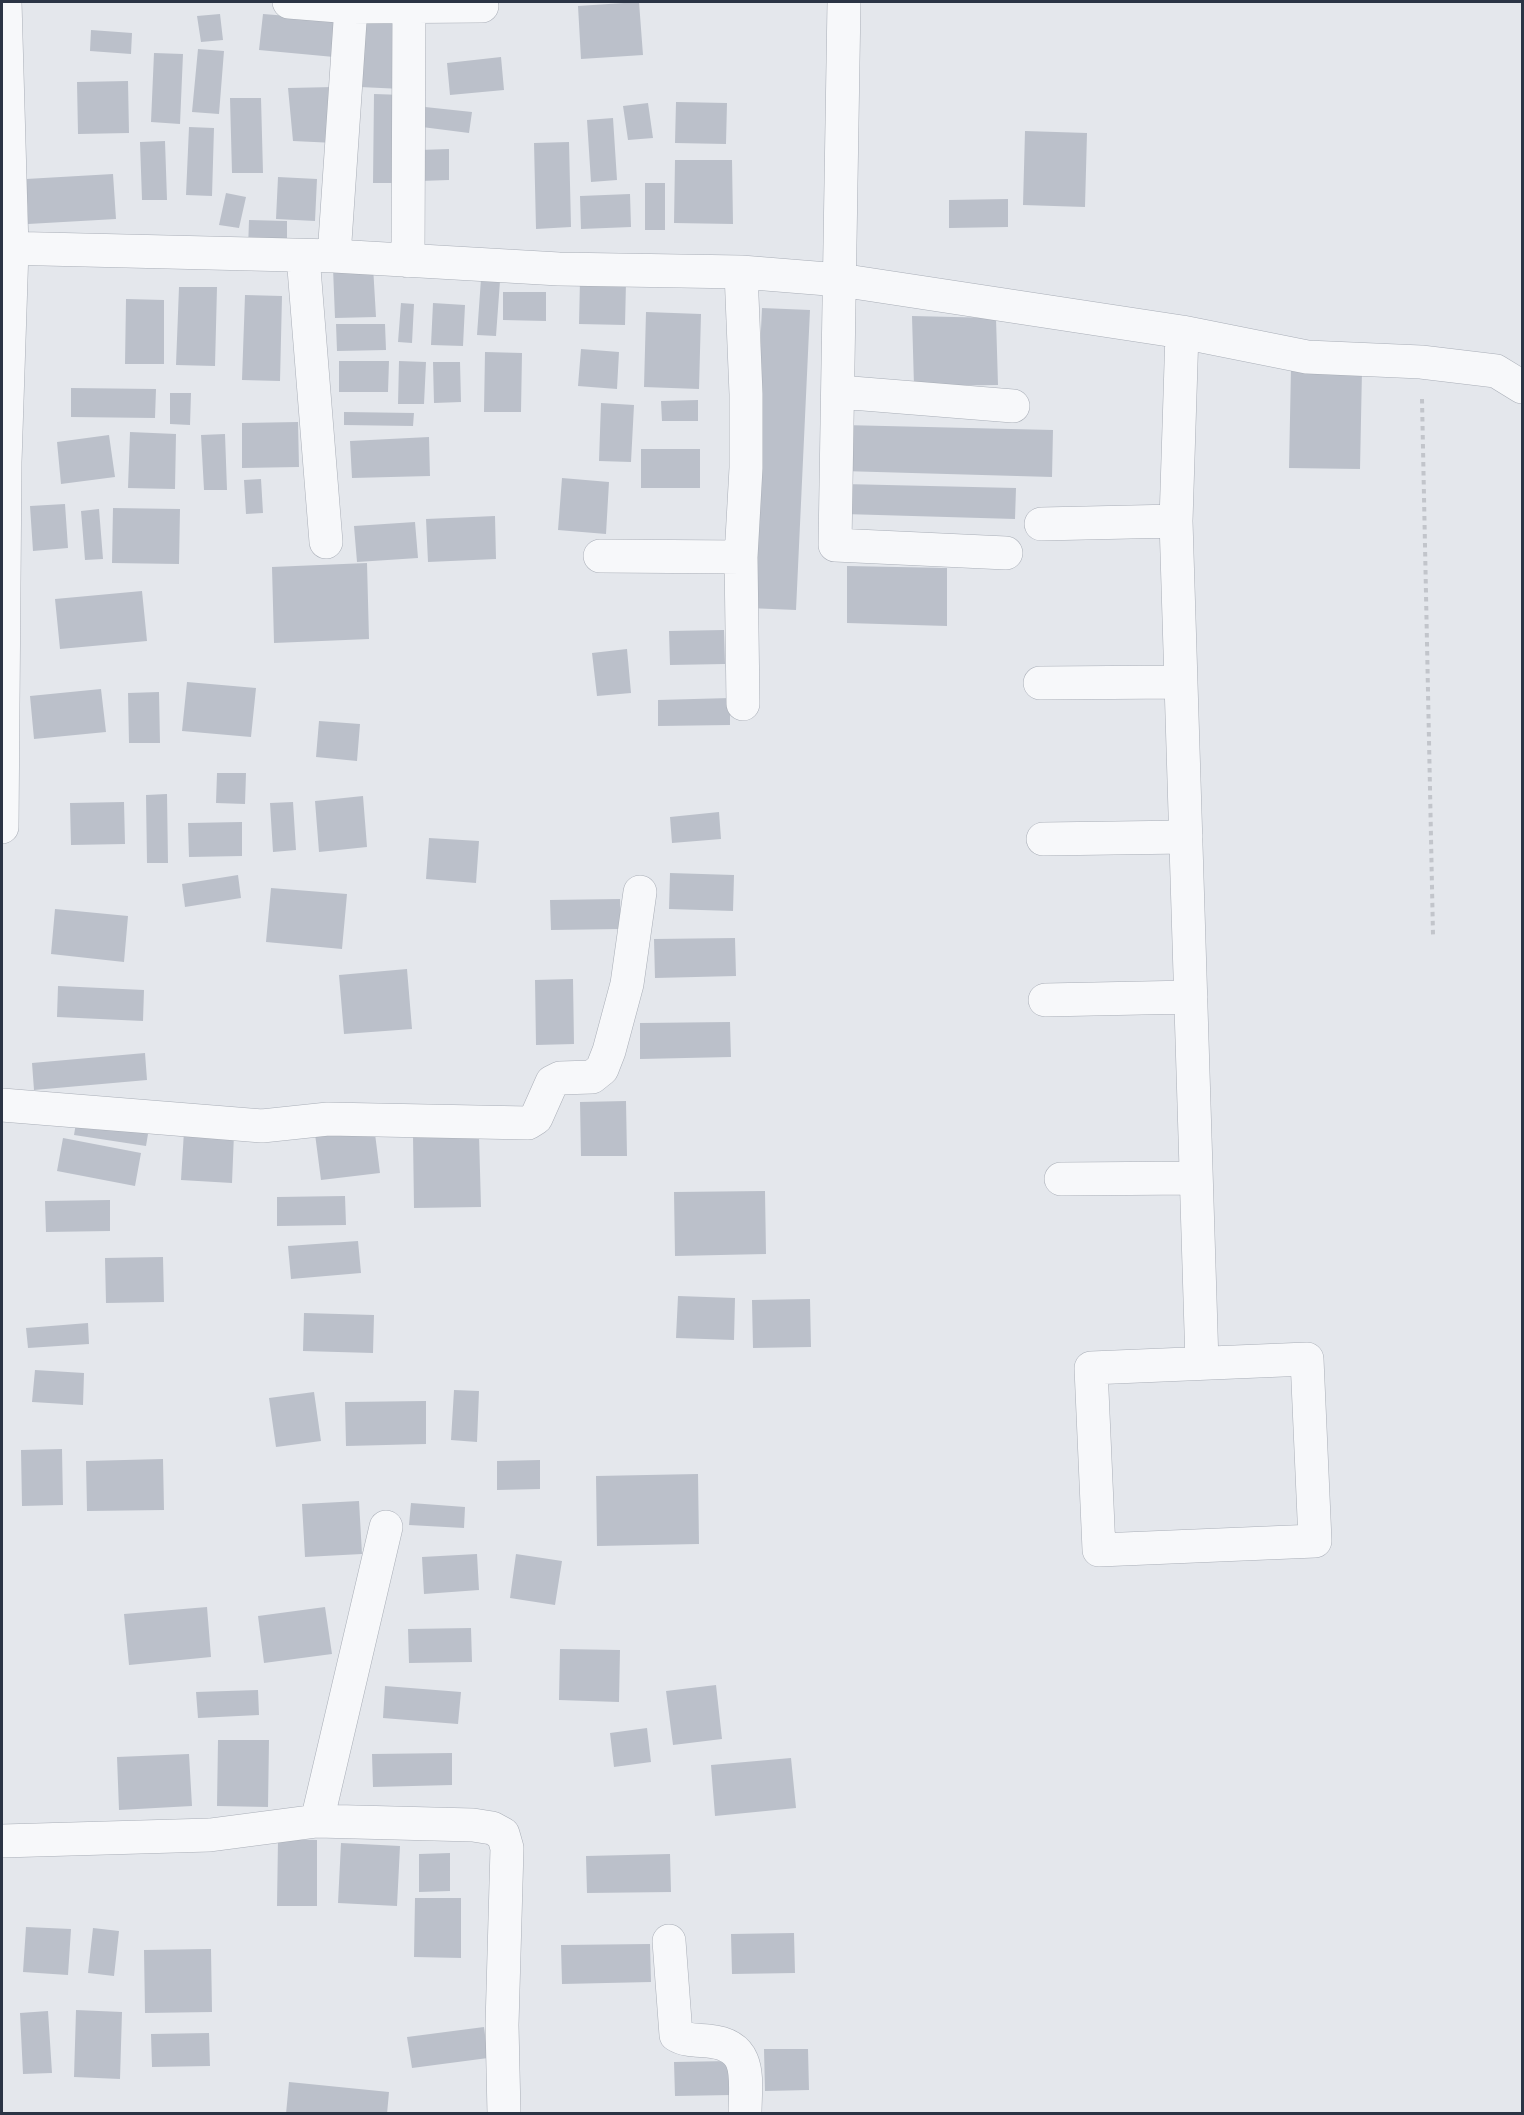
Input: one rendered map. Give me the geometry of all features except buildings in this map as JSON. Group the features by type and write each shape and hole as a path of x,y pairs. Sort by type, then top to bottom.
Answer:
{"street":[{"path":"2,827 7,248 5,2"},
{"path":"289,2 351,7 482,6"},
{"path":"844,2 835,546 1006,553"},
{"path":"326,542 318,256 351,7"},
{"path":"408,261 409,7"},
{"path":"7,248 318,256 559,269 741,272 840,280 1182,332 1307,357 1421,362 1496,371 1522,387"},
{"path":"741,272 746,394 746,468 741,557 743,704"},
{"path":"1182,332 1176,521 1202,1363"},
{"path":"839,392 1013,406"},
{"path":"1041,524 1176,521"},
{"path":"600,556 741,557"},
{"path":"1040,683 1181,682"},
{"path":"1042,839 1186,837"},
{"path":"2,1105 262,1126 328,1119 528,1123 536,1118 552,1082 560,1078 592,1077 602,1069 627,984 640,892"},
{"path":"1045,1000 1191,998"},
{"path":"1061,1179 1196,1178"},
{"path":"1307,1359 1315,1541 1099,1550 1091,1368 1202,1363 1307,1359"},
{"path":"317,1821 386,1527"},
{"path":"2,1841 210,1835 317,1821 473,1825 492,1828 503,1834 507,1848 502,2025 504,2114"},
{"path":"669,1941 676,2035 682,2039 720,2042 734,2051 746,2070 745,2114"}],"path":[{"path":"1421,362 1433,935"}]}
